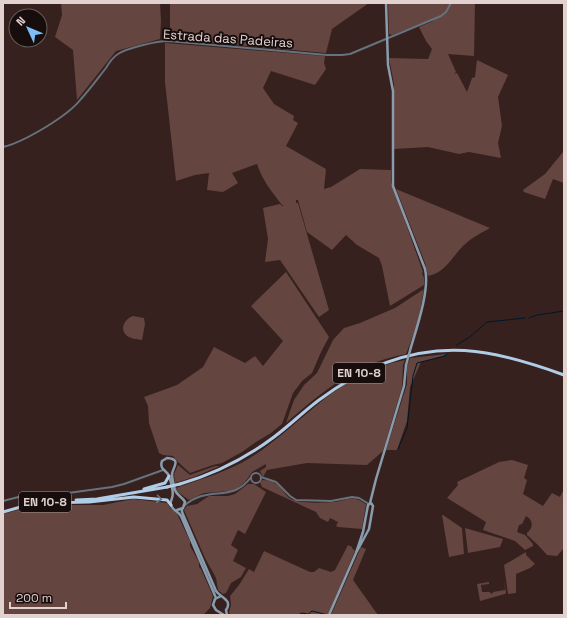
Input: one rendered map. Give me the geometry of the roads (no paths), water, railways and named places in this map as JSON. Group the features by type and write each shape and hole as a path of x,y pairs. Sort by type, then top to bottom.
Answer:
{"highway":[{"name":"EN 10-8","path":"3,511 42,503 89,502 180,484 206,475 238,460 275,436 344,382 383,363 403,357 443,351 478,352 521,361 564,375"},
{"path":"117,497 164,483 167,481 168,474"},
{"path":"117,497 167,500 171,505"}],"main road":[{"path":"356,553 364,528 376,478 404,386 406,365 410,347 419,323 426,278 425,269 393,186 393,91 388,65 386,3"},
{"path":"216,598 181,516 177,510 172,508 171,505 173,498 168,474 161,466 164,460 170,458 175,462 176,466 172,475 175,490 184,500 182,512 212,582 220,596 228,601 225,615 216,610 214,607 213,603 216,598 220,596"},
{"path":"168,474 174,470"},
{"path":"173,498 180,496"},
{"path":"329,615 368,529 373,504 369,505"},
{"path":"177,510 183,507"},
{"path":"364,528 367,526 368,529"},
{"path":"220,612 226,610"}],"street":[{"name":"Estrada das Padeiras","path":"3,147 43,128 72,108 81,99 114,57 122,52 158,42 168,41 342,55 350,54 441,16 446,12 451,3"},
{"path":"156,473 161,466"},
{"path":"3,501 34,493 68,493 112,487 163,470"},
{"path":"246,484 256,473 261,478 276,482 296,500 334,501 352,497 359,498 369,505"},
{"path":"251,477 252,482"},
{"path":"183,507 189,502 206,494 234,492 246,484 252,482 257,483 261,478"},
{"path":"184,500 189,502"}],"waterway":[{"path":"529,318 537,315 564,311"},
{"path":"457,345 471,336 487,322 525,318"},
{"path":"398,449 407,428 413,376 417,363 445,356 447,354"},
{"path":"307,615 312,611 328,615"},
{"path":"298,615 302,613 307,614"}]}
